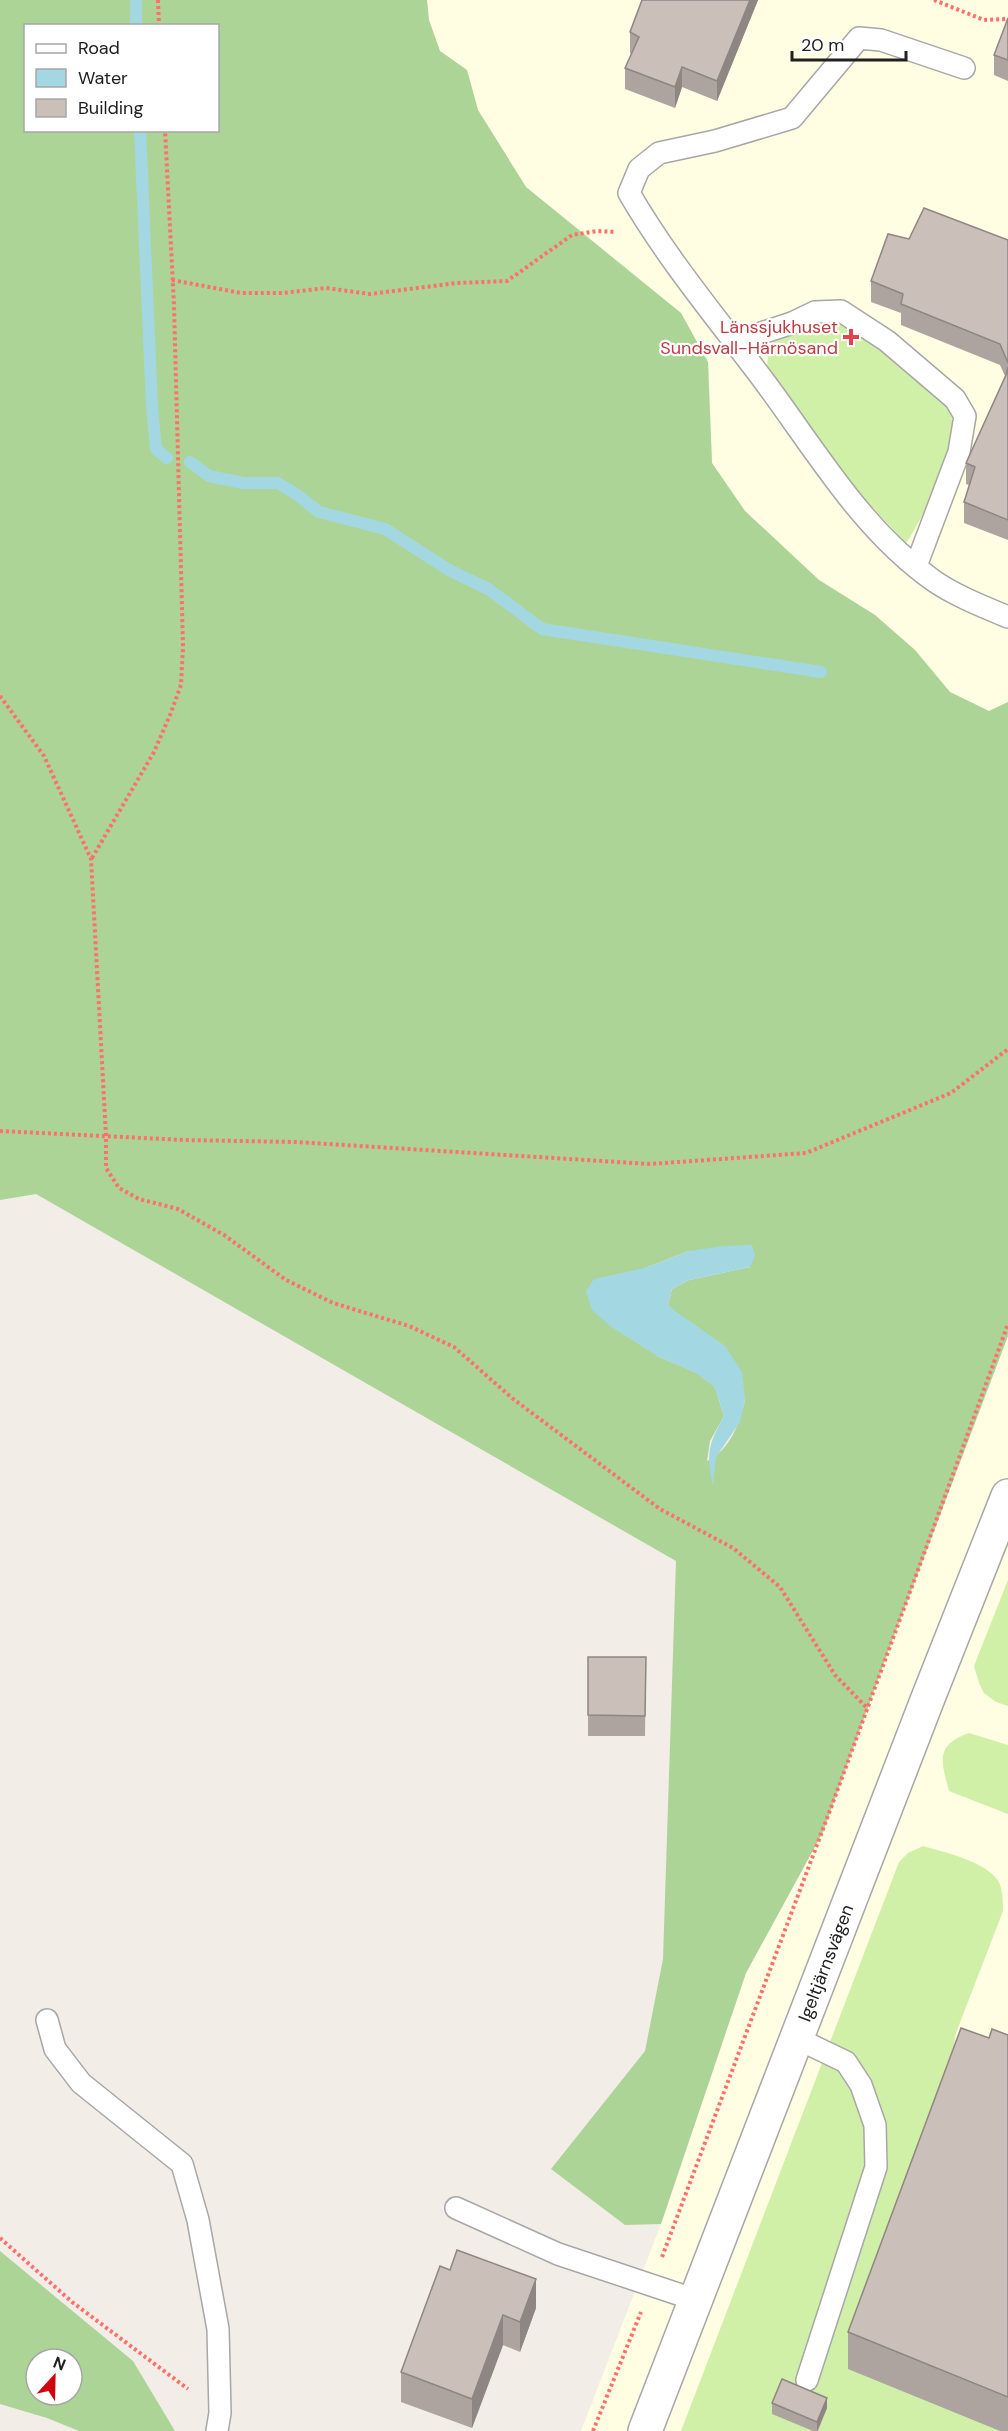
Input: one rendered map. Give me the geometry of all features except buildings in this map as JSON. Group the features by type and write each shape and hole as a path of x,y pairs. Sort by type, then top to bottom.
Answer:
{"street":[{"name":"Igeltjärnsvägen","path":"645,2431 1008,1496"}],"lane":[{"path":"964,68 881,40 859,38 792,118 715,141 659,153 639,169 629,193 652,233 823,464 882,537 935,582 1008,617"},
{"path":"734,342 792,323 815,312 841,311 887,341 955,399 965,416 959,452 916,566"},
{"path":"46,2020 55,2049 81,2083 182,2164 198,2220 218,2329 218,2422"},
{"path":"796,2038 846,2062 861,2085 875,2125 876,2168 807,2380"},
{"path":"456,2208 558,2254 696,2300"}],"path":[{"path":"158,0 159,24"},
{"path":"934,0 984,20 1008,19"},
{"path":"91,859 154,752 181,685 183,647 165,132"},
{"path":"172,280 241,293 283,293 326,288 370,294 507,281 572,235 597,231 652,233"},
{"path":"0,696 44,756 91,859 106,1168 119,1188 140,1199 178,1209 224,1235 286,1280 333,1303 409,1326 454,1347 512,1398 660,1509 733,1548 780,1587 835,1675 867,1708"},
{"path":"0,1131 296,1142 650,1164 806,1153 951,1093 1008,1048"},
{"path":"593,2431 651,2286 1008,1324"},
{"path":"0,2238 72,2302 218,2422"}],"shaded area":[{"name":"Länssjukhuset Sundsvall-Härnösand","path":"427,0 1008,0 1008,702 989,711 950,692 915,650 875,615 819,580 745,511 712,463 708,362 681,313 526,187 478,110 467,70 440,51 429,20"},
{"path":"1008,1336 1008,2431 581,2431 661,2224 746,1973 823,1832 888,1652"}],"green space":[{"path":"0,0 427,0 429,20 440,51 467,70 478,110 526,187 681,313 708,362 712,463 745,511 819,580 875,615 915,650 950,692 989,711 1008,702 1008,1336 888,1652 823,1832 746,1973 661,2224 625,2225 551,2169 645,2051 663,1959 676,1561 36,1194 0,1200","holes":["689,1251 750,1267 689,1280 672,1289 668,1306 681,1316 745,1400 733,1435 722,1450 707,1461 710,1441 724,1416 715,1387 697,1373 657,1356 645,1268"]},
{"path":"832,321 854,328 874,341 920,378 949,406 952,419 951,437 946,456 931,497 906,543 846,479 767,367 769,345 793,330"},
{"path":"1008,1580 1008,1706 996,1702 984,1693 974,1666"},
{"path":"969,1733 1008,1745 1008,1814 949,1791 943,1755 950,1743"},
{"path":"923,1846 963,1858 982,1867 997,1879 1002,1895 1003,1911 956,2033 954,2044 961,2065 1001,2431 681,2431 899,1862 908,1853"},
{"path":"0,2251 133,2361 175,2431 79,2431 47,2418 0,2404"}],"water":[{"path":"752,1245 755,1256 750,1267 689,1280 672,1289 668,1306 725,1346 742,1372 745,1400 740,1422 716,1457 713,1486 710,1450 724,1416 715,1387 696,1373 657,1356 610,1326 592,1310 586,1291 594,1279 645,1268 689,1251"}],"waterway":[{"path":"136,0 136,24"},
{"path":"140,132 152,407 156,449 167,458"},
{"path":"190,462 209,476 243,483 278,483 319,512 385,529 449,570 490,590 542,629 821,672"}],"place":[{"name":"Länssjukhuset Sundsvall-Härnösand","path":"851,337"}]}
